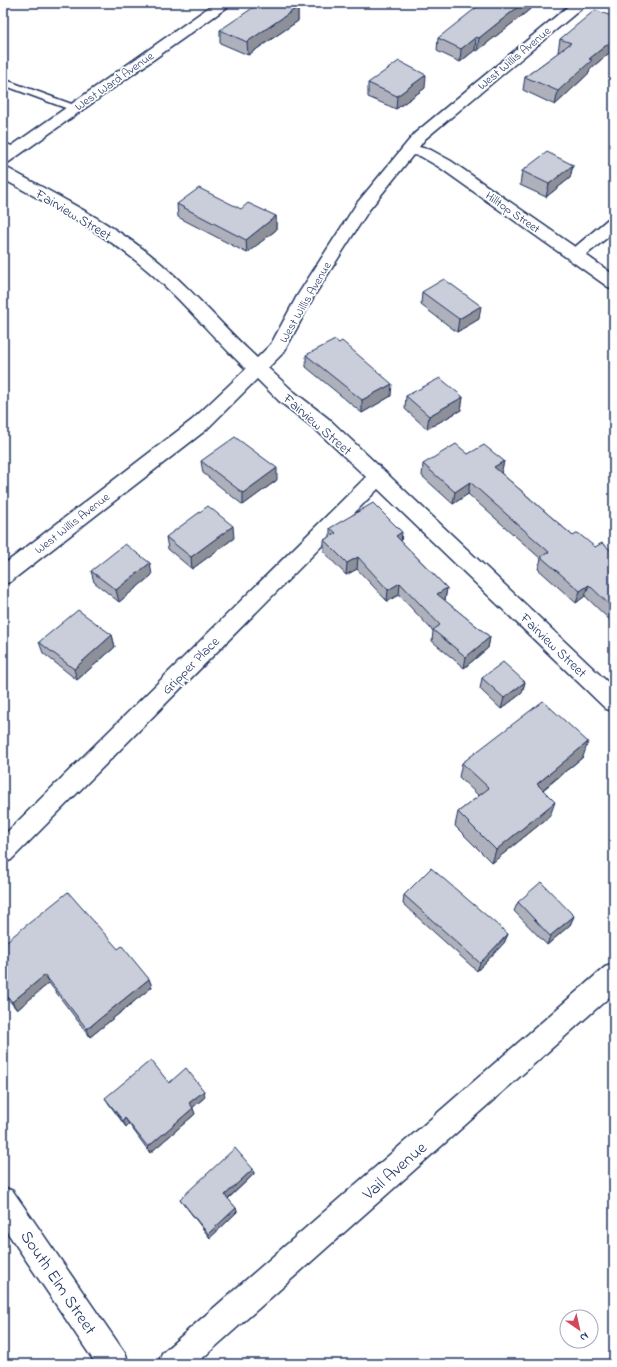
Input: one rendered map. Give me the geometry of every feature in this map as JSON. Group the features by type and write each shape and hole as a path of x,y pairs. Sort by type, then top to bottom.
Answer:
{"street":[{"name":"West Ward Avenue","path":"7,151 74,108 224,3"},
{"name":"West Willis Avenue","path":"3,576 199,425 278,348 306,296 364,207 408,149 420,136 581,3"},
{"name":"Hilltop Street","path":"408,149 425,153 446,164 614,283"},
{"name":"Fairview Street","path":"3,172 92,222 140,256 190,299 234,347 286,396 322,424 614,702"},
{"path":"575,256 614,223"},
{"name":"Gripper Place","path":"3,852 378,478"},
{"name":"Vail Avenue","path":"173,1364 614,976"},
{"name":"South Elm Street","path":"3,1201 114,1364"}],"lane":[{"path":"3,82 74,108"}],"building":[{"path":"260,3 287,3 298,7 247,42 220,30"},
{"path":"482,3 523,3 479,38 476,37 461,49 438,38"},
{"path":"595,10 614,17 614,39 589,59 592,60 558,91 525,77 571,43 560,39"},
{"path":"399,61 426,75 397,96 368,83"},
{"path":"547,152 573,165 549,184 522,171"},
{"path":"199,188 241,209 248,203 276,216 246,240 177,204"},
{"path":"444,279 481,306 459,319 422,292"},
{"path":"335,340 339,343 342,341 392,384 362,400 306,355"},
{"path":"440,378 463,397 429,416 406,396"},
{"path":"235,437 277,468 243,493 201,461"},
{"path":"456,444 468,454 484,445 504,461 494,467 573,536 578,533 595,547 602,543 614,553 614,609 589,585 580,591 541,557 549,552 470,482 455,492 423,464"},
{"path":"373,503 402,532 396,536 447,588 437,594 490,637 466,657 433,630 440,625 400,583 388,590 358,557 347,563 324,540 336,533 330,528"},
{"path":"208,506 233,526 191,557 166,537"},
{"path":"125,544 150,563 116,590 91,571"},
{"path":"78,610 112,635 74,669 39,642"},
{"path":"503,662 525,682 504,698 482,678"},
{"path":"543,701 588,742 537,784 555,802 496,850 458,812 489,788 462,763"},
{"path":"431,868 508,934 480,963 404,895"},
{"path":"541,882 574,916 550,936 518,902"},
{"path":"68,892 118,949 122,946 149,979 87,1029 45,975 12,1002 3,991 3,944"},
{"path":"151,1060 169,1083 186,1068 204,1091 189,1103 193,1108 148,1147 125,1118 123,1121 105,1098"},
{"path":"235,1148 253,1169 225,1195 236,1208 208,1234 180,1199"}]}
